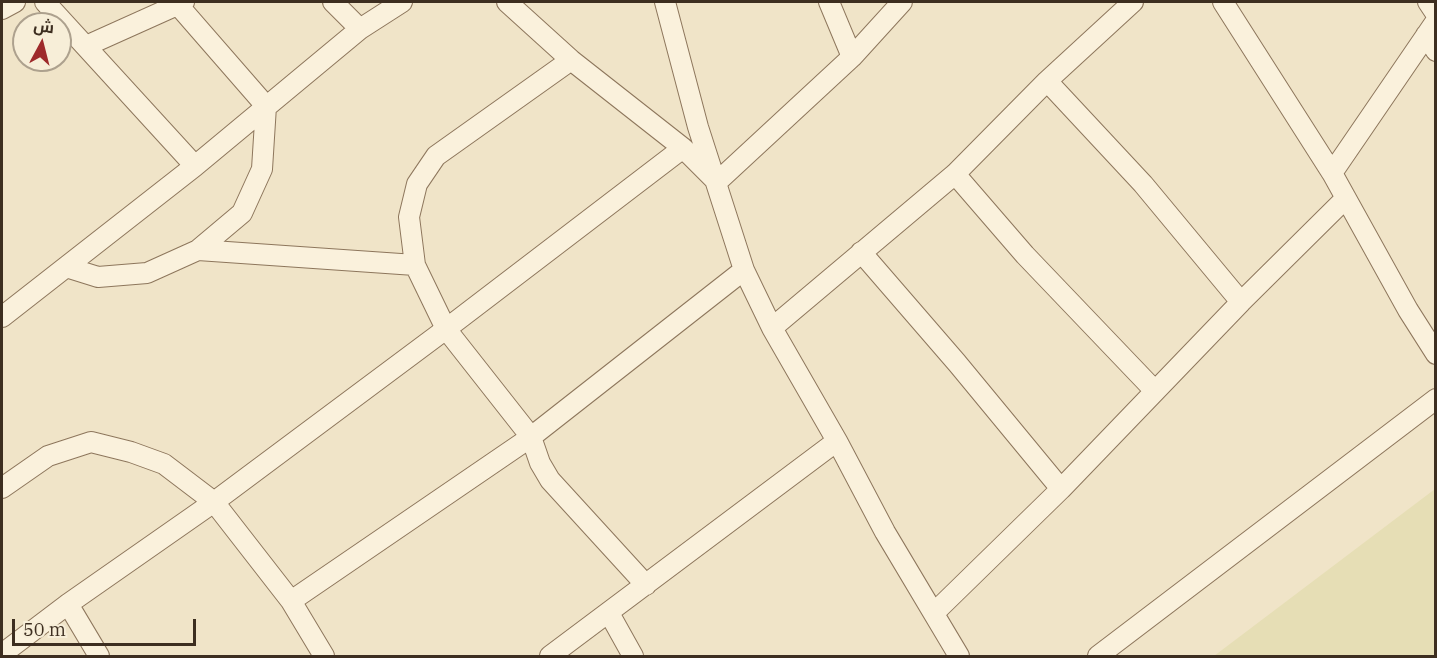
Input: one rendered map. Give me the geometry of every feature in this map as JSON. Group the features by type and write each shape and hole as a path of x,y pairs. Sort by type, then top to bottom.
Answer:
{"street":[{"path":"2,9 15,2"},
{"path":"45,2 195,165"},
{"path":"333,2 360,29"},
{"path":"2,317 195,165 360,29 402,2"},
{"path":"507,2 571,60 682,148 717,182"},
{"path":"665,2 698,126 744,270 772,328 837,441 885,532 959,657"},
{"path":"829,2 852,57"},
{"path":"717,182 852,57 902,2"},
{"path":"772,328 955,174 1047,81 1133,2"},
{"path":"1223,2 1332,173 1345,200 1436,354"},
{"path":"1428,2 1436,14"},
{"path":"66,267 98,276 147,273 198,250 242,213 262,169 266,106 181,3 86,46"},
{"path":"1332,173 1432,36"},
{"path":"571,60 436,156 417,184 409,217 415,265 446,329 531,437 540,463 550,480 646,585"},
{"path":"1047,81 1143,184 1241,302"},
{"path":"2,654 446,329 682,148"},
{"path":"955,174 1025,255 1155,392"},
{"path":"934,613 1061,489 1241,302 1345,200"},
{"path":"198,250 415,265"},
{"path":"861,252 1061,489"},
{"path":"291,601 531,437 744,270"},
{"path":"1098,657 1436,399"},
{"path":"550,657 837,441"},
{"path":"2,488 48,456 91,442 131,452 164,464 214,501 291,601 324,657"},
{"path":"68,604 99,657"},
{"path":"609,613 633,657"}],"shaded area":[{"path":"1435,489 1435,656 1214,656"}]}
